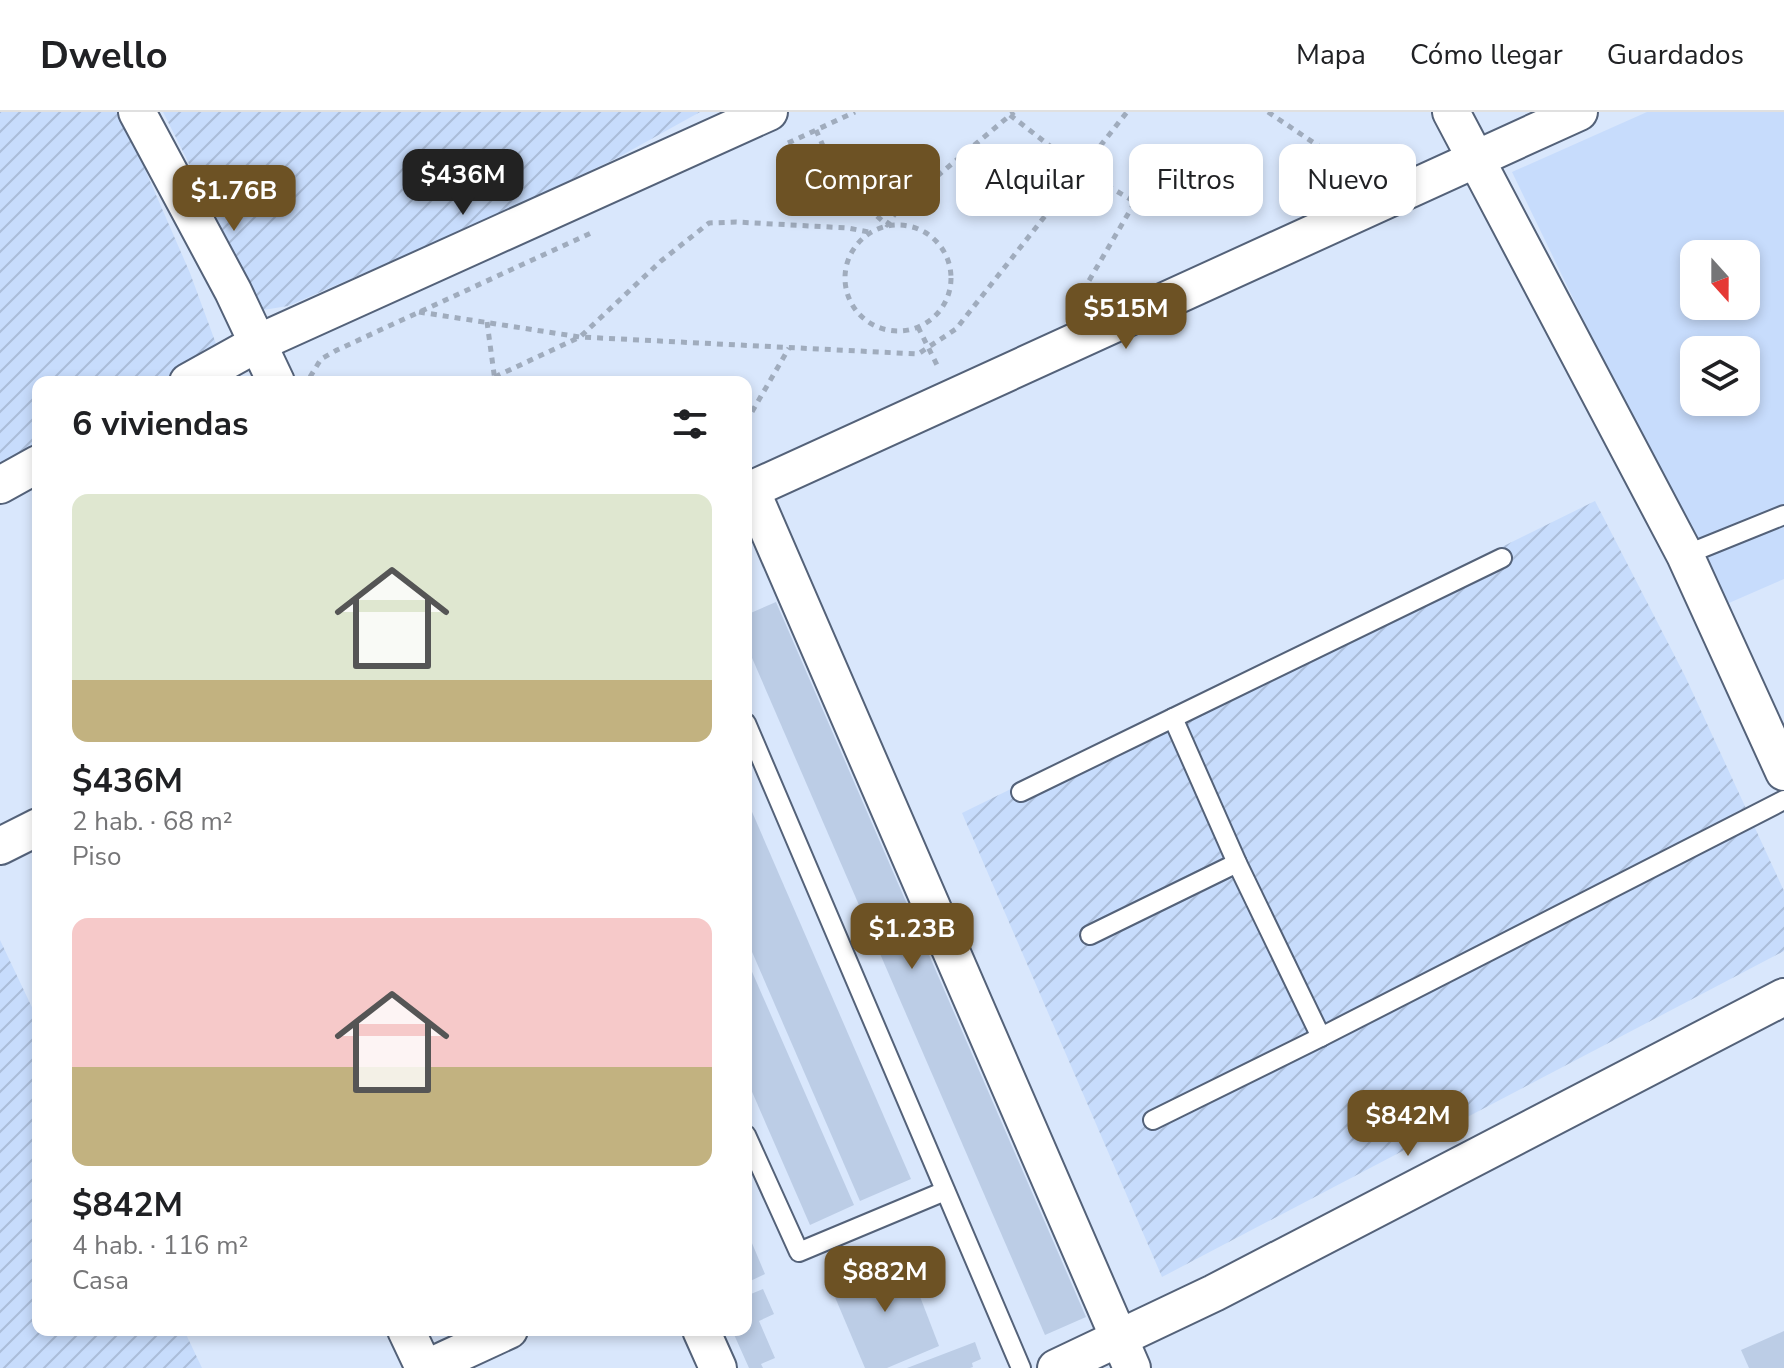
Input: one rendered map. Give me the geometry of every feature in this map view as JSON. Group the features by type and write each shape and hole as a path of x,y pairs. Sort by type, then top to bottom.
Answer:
{"street":[{"path":"137,112 233,291 273,376"},
{"path":"199,376 258,343 769,112"},
{"path":"1451,112 1685,555 1784,772"},
{"path":"752,489 1579,112"},
{"path":"0,485 32,467"},
{"path":"752,500 1125,1353"},
{"path":"0,846 32,830"},
{"path":"1056,1368 1125,1353 1214,1293 1784,997"},
{"path":"409,1336 425,1368 496,1336"},
{"path":"704,1336 718,1368"}],"lane":[{"path":"1685,555 1784,515"},
{"path":"1021,792 1502,558"},
{"path":"1173,718 1237,863 1321,1037"},
{"path":"752,737 1021,1368"},
{"path":"1153,1120 1784,800"},
{"path":"1090,935 1237,863"},
{"path":"752,1148 799,1252 945,1191"}],"path":[{"path":"774,149 855,112"},
{"path":"1102,144 1127,112"},
{"path":"1268,112 1316,144"},
{"path":"887,225 899,208 1012,114 1049,144"},
{"path":"816,130 839,182 887,225"},
{"path":"1080,307 1080,296 1129,212"},
{"path":"419,312 580,337 918,354 956,329 1045,216"},
{"path":"505,376 580,337 661,261 709,223 832,227 869,232"},
{"path":"887,225 906,225 923,230 938,241 948,257 952,276 950,294 941,311 918,327 891,331 873,325 858,314 848,298 844,280 847,261 856,245 869,232 887,225"},
{"path":"312,371 321,359 337,350 603,227"},
{"path":"487,322 494,376"},
{"path":"918,327 945,379"},
{"path":"752,412 789,348"}],"shaded area":[{"path":"0,112 120,112 190,273 219,352 172,376 32,376 32,448 0,465"},
{"path":"163,112 700,112 617,158 480,223 288,306 263,310"},
{"path":"1647,112 1784,112 1784,579 1722,606 1512,172"},
{"path":"1595,501 1685,676 1784,891 1784,951 1162,1277 962,813"},
{"path":"0,940 32,1007 32,1336 187,1336 202,1368 0,1368"}],"building":[{"path":"776,602 1086,1317 1045,1335 752,658 752,612"},
{"path":"752,812 911,1179 860,1201 752,952"},
{"path":"752,972 854,1205 810,1225 752,1092"},
{"path":"752,1243 765,1274 752,1280"},
{"path":"904,1255 939,1346 887,1368 865,1368 829,1283"},
{"path":"763,1289 774,1314 759,1321 775,1358 761,1364 763,1368 749,1368 735,1336 752,1336 752,1294"},
{"path":"1784,1331 1784,1368 1749,1368 1741,1350"},
{"path":"975,1342 981,1359 972,1363 973,1367 907,1368"}]}
